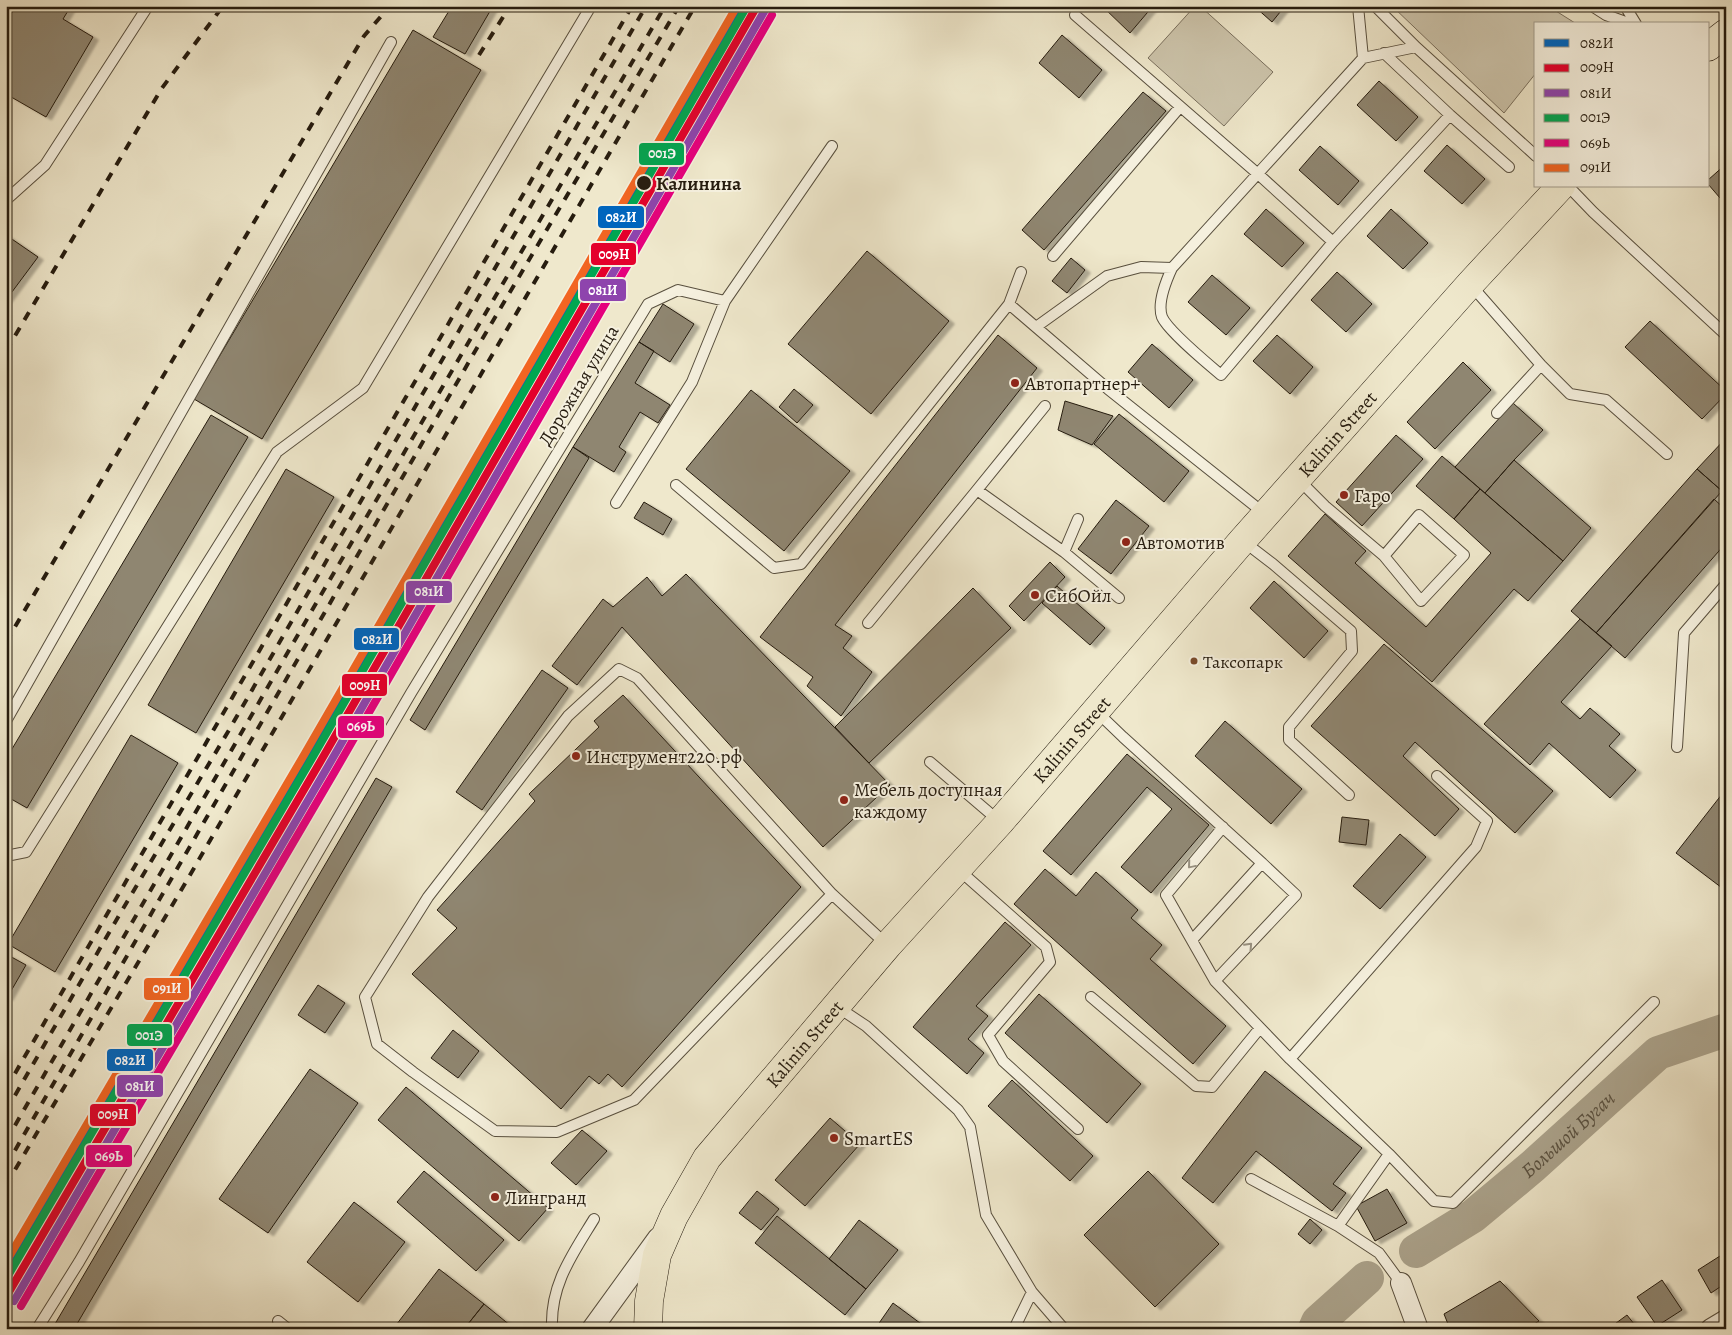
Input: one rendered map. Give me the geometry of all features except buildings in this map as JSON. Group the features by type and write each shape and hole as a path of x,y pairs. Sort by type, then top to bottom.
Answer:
{"main road":[{"path":"1710,45 1726,33"},
{"name":"Kalinin Street","path":"648,1329 649,1301 657,1256 674,1216 707,1158 888,945 1000,822 1297,478 1470,284 1559,188"}],"street":[{"path":"592,1329 674,1216"},
{"path":"1401,1283 1418,1329"},
{"path":"1711,1329 1726,1320"}],"lane":[{"path":"6,200 46,166 148,6"},
{"path":"6,856 26,852 276,452 363,388 591,6"},
{"path":"1358,6 1363,58"},
{"path":"1375,6 1416,47 1534,154"},
{"path":"1592,6 1606,15 1625,22"},
{"path":"1625,6 1635,22"},
{"path":"1075,14 1333,242"},
{"path":"6,721 391,42"},
{"path":"1416,47 1363,58 1172,268 1163,288 1162,316 1170,328 1220,375 1333,242 1450,115"},
{"path":"1384,53 1509,167"},
{"path":"1053,256 1180,108"},
{"path":"616,503 692,382 725,301 832,146"},
{"path":"1570,188 1593,212 1726,335"},
{"path":"1036,327 1107,276 1141,267 1172,268"},
{"path":"676,485 774,568 801,564 1009,304 1021,272"},
{"path":"1470,284 1541,365 1570,394 1606,400 1667,454"},
{"name":"Дорожная улица","path":"37,1329 80,1262 412,693 648,304 678,290 725,301"},
{"path":"1009,304 1108,389 1265,515"},
{"path":"1497,413 1541,365"},
{"path":"868,623 1044,406"},
{"path":"1297,478 1325,506 1384,556 1421,601 1464,555 1419,515 1384,556"},
{"path":"977,490 1064,552 1119,598"},
{"path":"1064,552 1078,519"},
{"path":"1242,541 1274,564 1350,631 1352,651 1289,727 1289,740 1349,795"},
{"path":"1678,747 1684,633 1726,584"},
{"path":"832,894 634,1100 557,1132 495,1131 377,1044 365,997 428,897 568,716 619,669 636,678 832,894 888,945"},
{"path":"1095,710 1296,895 1216,981"},
{"path":"930,762 1000,822"},
{"path":"1290,1059 1476,847 1487,821 1437,776"},
{"path":"1222,827 1166,895 1216,981 1290,1059 1389,1154 1434,1201 1453,1203 1654,1002"},
{"path":"1192,940 1262,863"},
{"path":"957,869 1046,947 1050,962 988,1035 1003,1061 1078,1129"},
{"path":"1091,997 1196,1086 1212,1087 1260,1028"},
{"path":"836,1006 866,1026 958,1110 970,1127 986,1215 1032,1292 1064,1329"},
{"path":"1338,1226 1389,1154"},
{"path":"1251,1179 1338,1226 1379,1253 1401,1283"},
{"path":"552,1329 553,1301 564,1269 594,1219"},
{"path":"1014,1329 1032,1292"},
{"path":"278,1321 288,1329"}],"shaded area":[{"path":"1195,6 1200,6 1273,72 1224,126 1148,58"},
{"path":"1392,6 1548,6 1573,22 1534,22 1534,76 1504,113"}],"waterway":[{"name":"Большой Бугач","path":"1416,1251 1473,1216 1533,1166 1658,1053 1726,1030"},
{"path":"1315,1329 1318,1322 1367,1278"}],"railway":[{"path":"6,351 162,88 223,6"},
{"path":"6,642 364,36 390,6"},
{"path":"479,55 510,6"},
{"path":"6,1089 632,6"},
{"path":"6,1111 229,730 646,6"},
{"path":"6,1141 318,600 665,6"},
{"path":"6,1166 474,353 679,6"},
{"path":"6,1185 183,887 695,6"}],"transit line":[{"name":"091И","path":"6,1262 304,755 737,6"},
{"name":"082И","path":"6,1270 307,760 743,6"},
{"name":"001Э","path":"6,1279 311,760 747,6"},
{"name":"009Н","path":"6,1297 319,764 757,6"},
{"name":"081И","path":"14,1301 327,768 765,10"},
{"name":"069Ь","path":"21,1306 334,773 772,15"}],"place":[{"name":"Калинина","path":"644,183"},
{"name":"Автопартнер+","path":"1015,383"},
{"name":"Гаро","path":"1344,495"},
{"name":"Автомотив","path":"1126,542"},
{"name":"СибОйл","path":"1035,595"},
{"name":"Таксопарк","path":"1194,661"},
{"name":"Инструмент220.рф","path":"576,756"},
{"name":"Мебель доступная каждому","path":"844,800"},
{"name":"SmartES","path":"834,1138"},
{"name":"Лингранд","path":"495,1197"}]}
